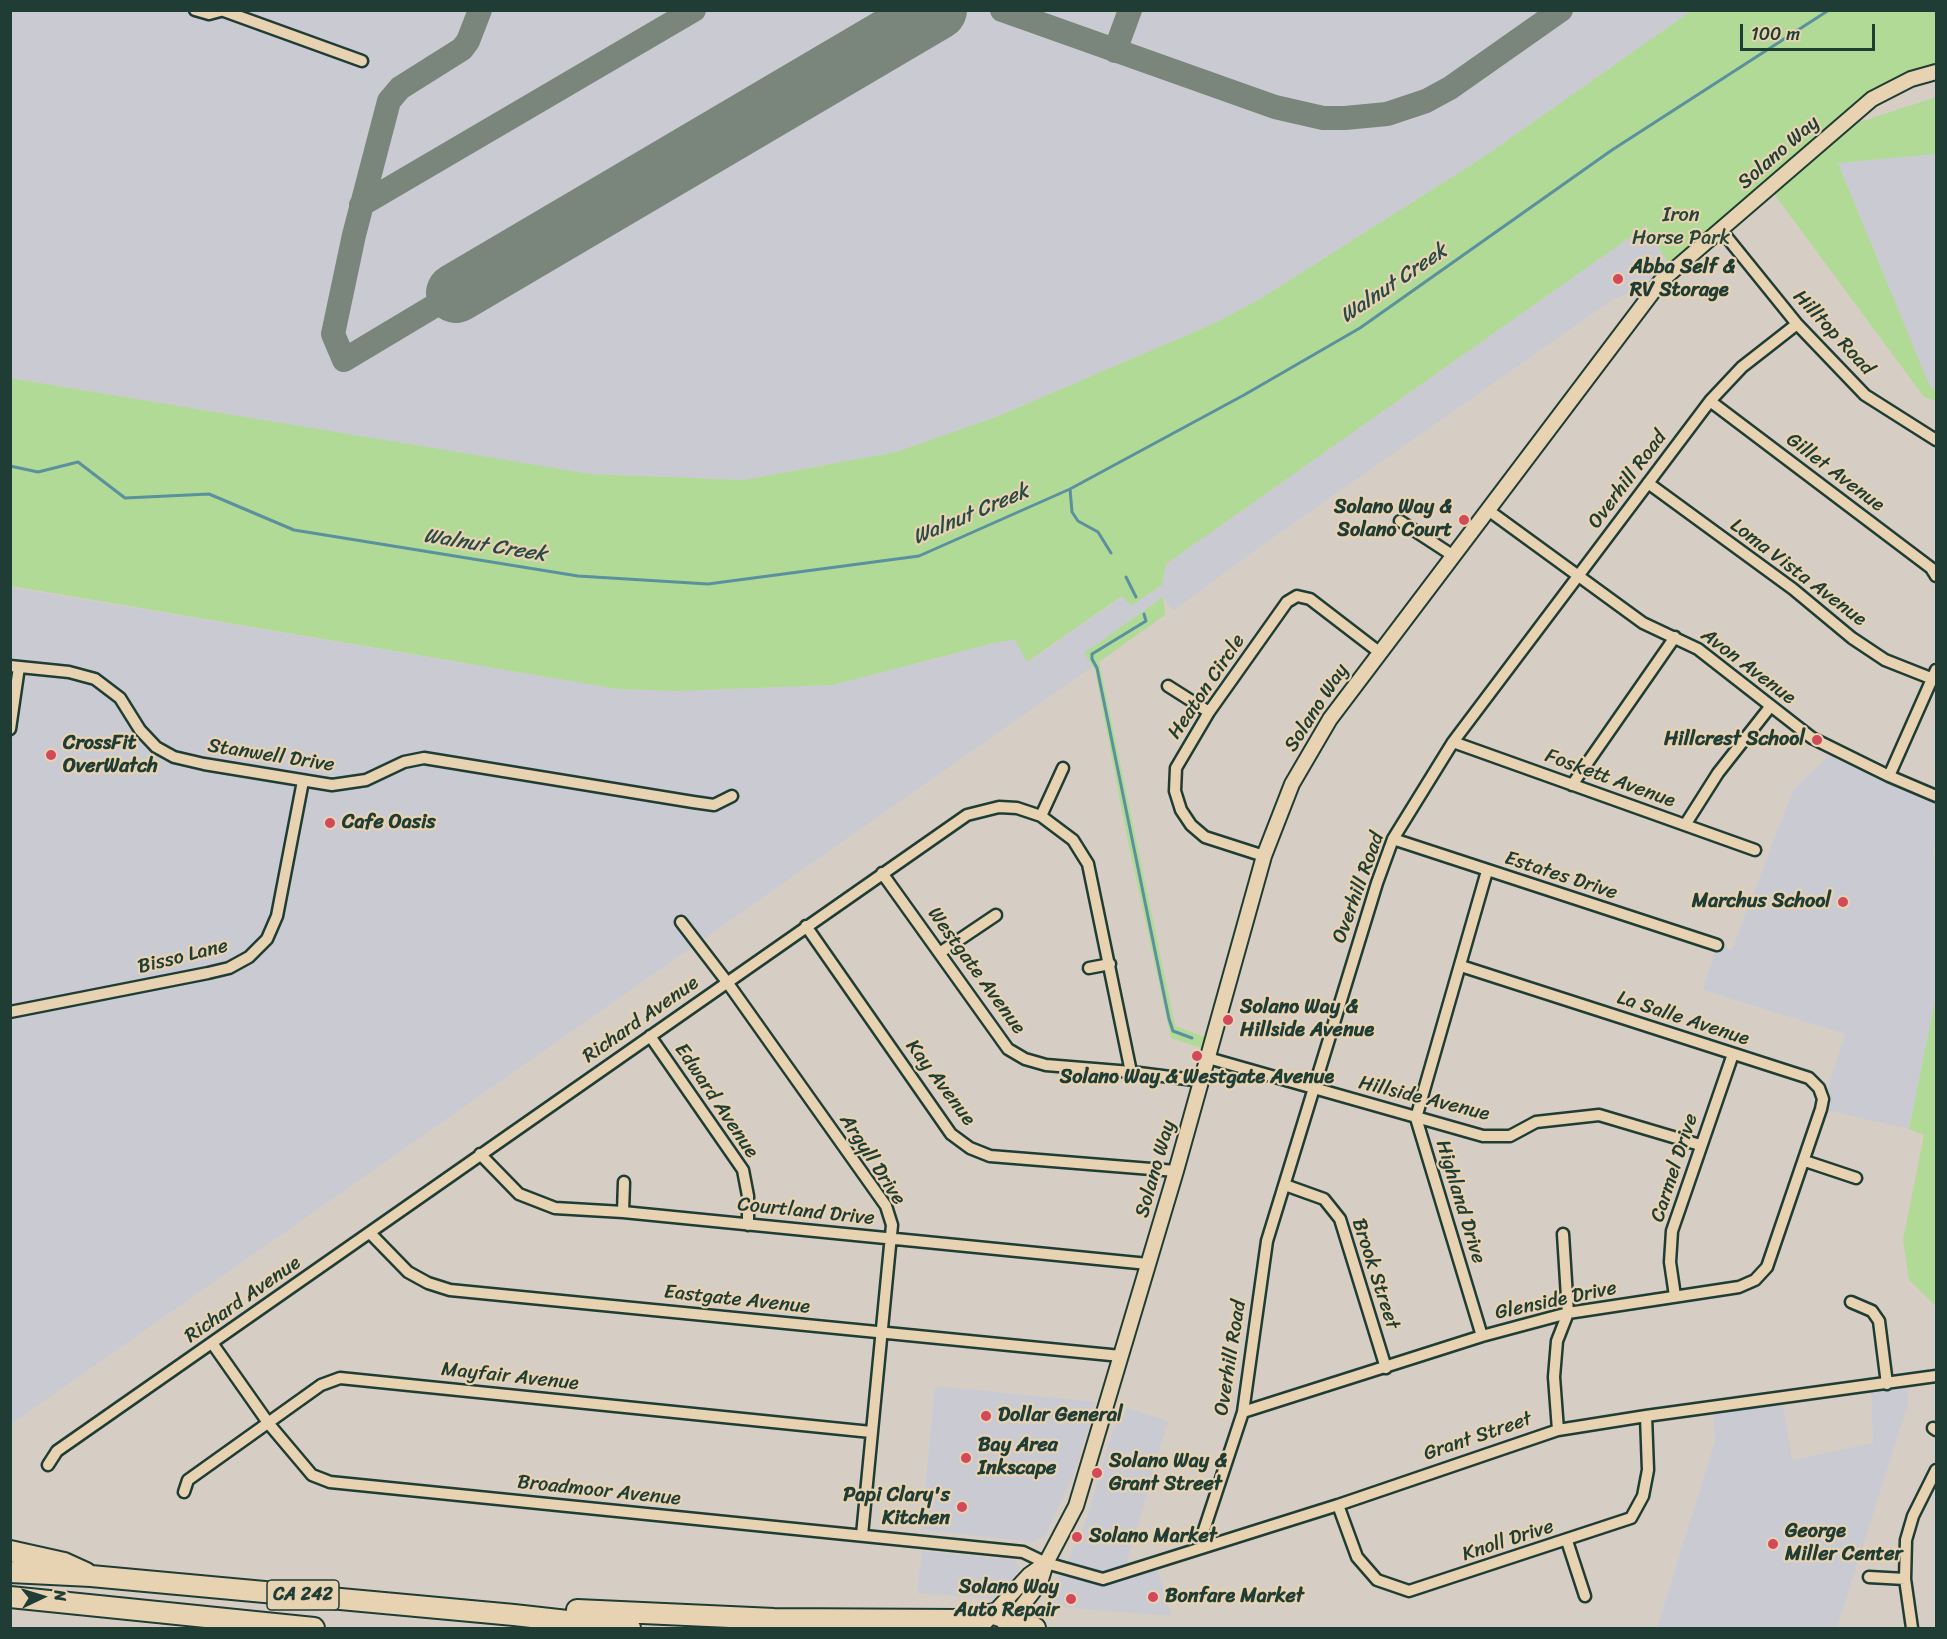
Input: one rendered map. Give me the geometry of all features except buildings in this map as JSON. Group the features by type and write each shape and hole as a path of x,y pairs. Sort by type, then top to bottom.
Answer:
{"highway":[{"path":"10,1551 64,1563 91,1576"},
{"name":"CA 242","path":"10,1572 91,1576 514,1615 630,1629"},
{"name":"CA 242","path":"10,1597 314,1629"},
{"path":"10,1607 34,1600"},
{"path":"514,1615 529,1606 774,1619 988,1623 1035,1629"}],"street":[{"path":"195,10 209,14 224,11 362,61"},
{"name":"Solano Way","path":"1046,1563 1076,1506 1176,1171 1264,856 1292,784 1330,719 1661,281 1872,99 1911,79 1936,72"},
{"name":"Hilltop Road","path":"1721,230 1797,324 1865,395 1936,440"},
{"name":"Overhill Road","path":"1206,1546 1202,1536 1243,1412 1267,1242 1377,883 1394,839 1454,742 1710,401 1742,367 1797,324"},
{"name":"Gillet Avenue","path":"1710,401 1931,568 1936,576"},
{"name":"Loma Vista Avenue","path":"1648,483 1793,589 1852,638 1885,660 1935,674"},
{"name":"Avon Avenue","path":"1488,510 1642,623 1698,649 1812,738 1888,776 1936,796"},
{"path":"1400,520 1452,555"},
{"name":"Heaton Circle","path":"1264,856 1205,837 1191,825 1181,810 1175,791 1176,768 1209,712 1287,602 1297,596 1310,598 1379,652"},
{"path":"1572,785 1675,637"},
{"path":"10,729 15,666"},
{"name":"Stanwell Drive","path":"15,666 69,672 96,679 120,698 148,739 174,756 303,781 332,785 353,784 404,762 424,758 693,802 714,804 732,796"},
{"path":"1888,776 1935,674"},
{"path":"1168,686 1209,712"},
{"path":"1685,825 1718,773 1770,707"},
{"name":"Foskett Avenue","path":"1454,742 1755,850"},
{"path":"1041,816 1063,768"},
{"name":"Bisso Lane","path":"10,1012 208,973 229,968 249,957 267,939 277,916 303,781"},
{"name":"Richard Avenue","path":"48,1465 57,1451 967,815 999,807 1017,808 1041,816 1073,840 1088,864 1131,1072"},
{"name":"Estates Drive","path":"1394,839 1717,945"},
{"path":"1416,1118 1487,871"},
{"name":"Westgate Avenue","path":"882,873 1008,1049 1024,1059 1046,1065 1202,1081"},
{"path":"940,952 996,915"},
{"name":"Argyll Drive","path":"681,922 727,982 886,1206 892,1225 862,1535"},
{"name":"Kay Avenue","path":"806,926 951,1134 970,1148 990,1156 1176,1171"},
{"path":"1089,968 1110,964"},
{"name":"La Salle Avenue","path":"1461,966 1809,1078 1819,1088 1822,1099 1805,1161"},
{"name":"Edward Avenue","path":"650,1036 743,1170 748,1196 748,1225"},
{"name":"Carmel Drive","path":"1675,1296 1670,1262 1672,1231 1733,1054"},
{"name":"Hillside Avenue","path":"1208,1058 1483,1136 1510,1136 1536,1122 1599,1115 1700,1145"},
{"name":"Highland Drive","path":"1416,1118 1482,1336"},
{"name":"Courtland Drive","path":"480,1154 519,1194 555,1208 623,1212 1148,1264"},
{"path":"1805,1161 1856,1178"},
{"name":"Glenside Drive","path":"1243,1412 1482,1336 1568,1313 1739,1287 1755,1280 1767,1267 1805,1161"},
{"path":"623,1212 624,1182"},
{"name":"Brook Street","path":"1285,1185 1324,1199 1340,1219 1386,1368"},
{"name":"Eastgate Avenue","path":"370,1233 408,1272 428,1283 450,1290 1121,1356"},
{"path":"1558,1430 1554,1377 1557,1341 1568,1313 1563,1234"},
{"path":"1851,1302 1872,1311 1879,1321 1887,1384"},
{"name":"Broadmoor Avenue","path":"212,1343 269,1424 312,1475 330,1482 1023,1552 1046,1563"},
{"name":"Grant Street","path":"1046,1563 1103,1579 1338,1505 1558,1430 1936,1376"},
{"name":"Mayfair Avenue","path":"184,1492 188,1480 321,1385 340,1378 872,1432"},
{"name":"Knoll Drive","path":"1338,1505 1357,1557 1377,1580 1409,1591 1567,1541 1631,1518 1643,1496 1648,1470 1646,1416"},
{"path":"1912,1629 1905,1579 1906,1540 1912,1516 1936,1470"},
{"path":"1567,1541 1585,1596"},
{"path":"988,1623 1040,1583 1046,1563"},
{"path":"988,1623 1029,1575 1046,1563"},
{"path":"1869,1577 1905,1579"}],"shaded area":[{"path":"10,11 1691,11 1485,156 1260,299 1215,323 996,417 896,452 744,480 590,474 11,380"},
{"path":"1936,154 1936,389 1930,388 1838,162"},
{"path":"1646,226 1673,271 1640,307 1626,294 1612,300 1271,539 1173,611 1163,597 1085,653 1092,667 11,1424 10,587 618,689 678,691 833,685 998,642 1016,640 1028,662 1123,596 1132,605 1161,585 1166,564"},
{"name":"Marchus School","path":"1835,750 1936,796 1936,836 1933,855 1936,859 1936,995 1909,1129 1821,1109 1845,1034 1703,990 1717,945 1732,950 1793,790"},
{"name":"George Miller Center","path":"1907,1381 1908,1404 1837,1628 1657,1628 1715,1441 1713,1407 1782,1398 1792,1460 1873,1443 1871,1386"},
{"path":"935,1386 1096,1402 1074,1474 1045,1536 1034,1542 921,1530"},
{"path":"1120,1406 1168,1421 1124,1573 1156,1564 1171,1616 1046,1606 1048,1592 1055,1587 1085,1523"},
{"path":"922,1551 1014,1560 1021,1568 996,1599 917,1593"}],"green space":[{"name":"Iron Horse Park","path":"1691,11 1936,11 1936,72 1911,79 1836,130 1936,97 1936,154 1838,163 1930,387 1936,389 1936,401 1924,397 1769,187 1673,271 1646,226 1166,564 1162,585 1131,606 1122,596 1027,662 1015,640 998,642 833,685 678,691 618,689 11,586 10,378 590,474 744,480 896,452 996,417 1215,323 1260,299 1485,156"},
{"path":"1163,597 1165,615 1099,662 1175,1026 1213,1040 1210,1051 1171,1038 1127,837 1095,670 1084,653"},
{"path":"1936,995 1936,1306 1909,1280 1903,1240 1924,1135 1909,1129"}],"waterway":[{"name":"Walnut Creek","path":"10,466 38,472 78,462 125,498 209,494 294,530 578,576 708,584 919,556 1070,489 1244,395 1360,328 1612,150 1829,10"},
{"path":"1070,489 1072,512 1078,521 1098,532 1111,553"},
{"path":"1126,577 1136,597"},
{"path":"1144,614 1146,621 1092,654 1092,659 1097,668 1169,1019 1173,1031 1192,1038"}],"taxiway":[{"path":"456,293 344,360 333,334 354,235 389,101 400,88 462,49 468,41 480,10"},
{"path":"361,205 694,10"},
{"path":"1002,10 1275,107 1323,118 1387,114 1426,101 1450,88 1561,10"},
{"path":"1115,51 1130,10"}],"runway":[{"path":"456,293 937,10"}],"place":[{"name":"Abba Self & RV Storage","path":"1618,279"},
{"name":"Solano Way & Solano Court","path":"1464,520"},
{"name":"Hillcrest School","path":"1817,740"},
{"name":"CrossFit OverWatch","path":"51,755"},
{"name":"Cafe Oasis","path":"330,823"},
{"name":"Marchus School","path":"1843,902"},
{"name":"Solano Way & Hillside Avenue","path":"1228,1020"},
{"name":"Solano Way & Westgate Avenue","path":"1197,1056"},
{"name":"Dollar General","path":"986,1416"},
{"name":"Bay Area Inkscape","path":"966,1458"},
{"name":"Solano Way & Grant Street","path":"1097,1473"},
{"name":"Papi Clary's Kitchen","path":"962,1507"},
{"name":"Solano Market","path":"1077,1537"},
{"name":"George Miller Center","path":"1773,1544"},
{"name":"Bonfare Market","path":"1153,1597"},
{"name":"Solano Way Auto Repair","path":"1071,1599"}]}
